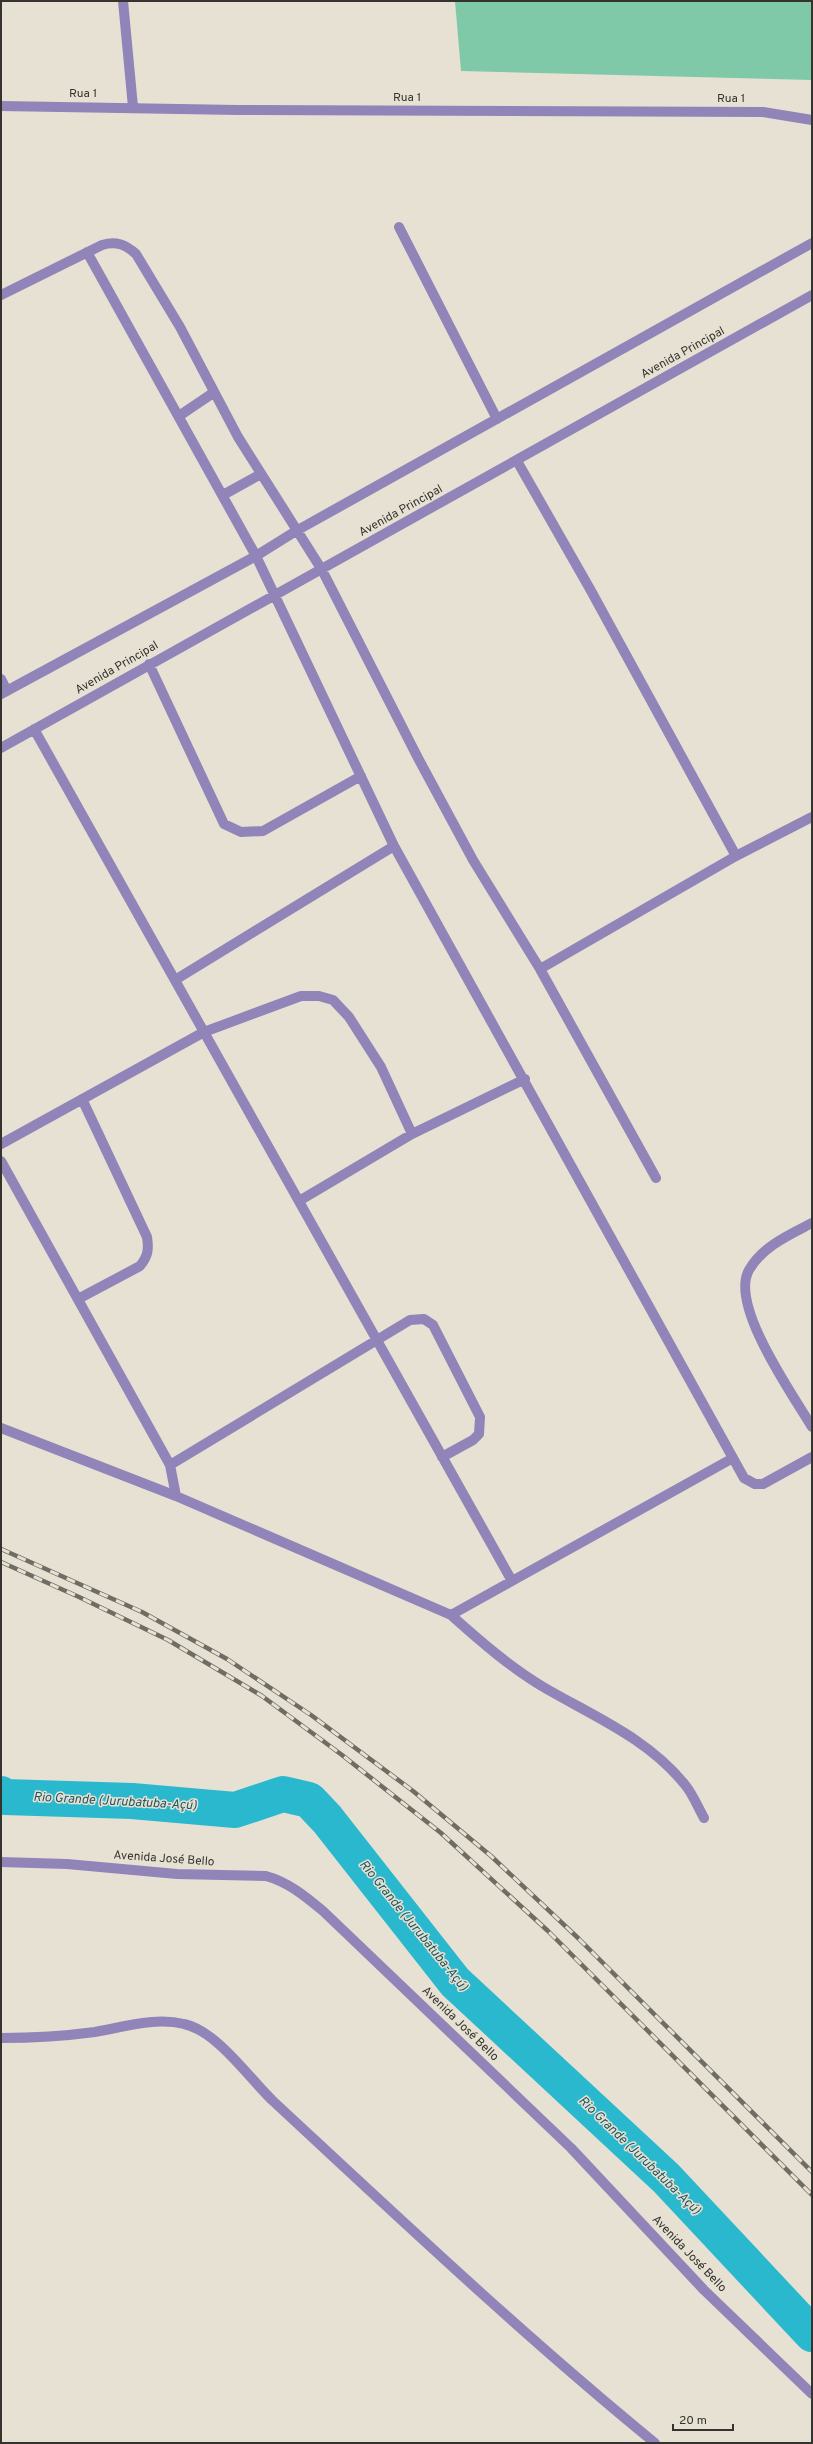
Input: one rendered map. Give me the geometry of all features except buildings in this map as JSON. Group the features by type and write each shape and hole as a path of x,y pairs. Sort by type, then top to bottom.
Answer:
{"street":[{"path":"123,1 133,107"},
{"name":"Rua 1","path":"1,106 246,110 763,112 812,120"},
{"path":"399,227 497,418"},
{"path":"1,295 55,266 109,243 128,246 136,254 180,327 213,393 261,474 322,570 418,758 469,853 540,969 656,1178"},
{"path":"1,679 4,692 256,556 296,530 812,243"},
{"path":"87,252 256,556 394,846 525,1078 587,1197 744,1478 755,1484 763,1484 812,1457"},
{"name":"Avenida Principal","path":"1,748 273,594 322,570 812,295"},
{"path":"179,416 213,393"},
{"path":"517,461 590,589 736,856"},
{"path":"223,495 261,474"},
{"path":"149,664 224,824 241,832 263,831 361,776"},
{"path":"34,729 512,1581"},
{"path":"540,969 736,856 812,816"},
{"path":"175,980 394,846"},
{"path":"1,1144 204,1032 301,996 319,996 334,1000 358,1029 381,1067 412,1134"},
{"path":"299,1201 412,1134 525,1078"},
{"path":"78,1299 140,1266 147,1258 149,1248 147,1237 82,1099"},
{"path":"1,1161 170,1466 176,1496"},
{"path":"812,1223 774,1242 749,1270 745,1284 747,1306 754,1326 812,1427"},
{"path":"170,1466 410,1320 424,1319 433,1325 480,1417 481,1425 479,1434 474,1440 442,1457"},
{"path":"1,1428 176,1496 451,1615 481,1642 544,1687 631,1735 653,1752 687,1787 704,1818"},
{"path":"451,1615 733,1458"},
{"name":"Avenida José Bello","path":"1,1862 67,1864 177,1874 266,1876 278,1879 295,1888 323,1911 571,2148 704,2290 812,2394"},
{"path":"1,2038 94,2032 162,2021 186,2024 200,2030 214,2040 267,2095 389,2209 655,2443"}],"green space":[{"path":"455,1 812,1 812,80 461,71"}],"waterway":[{"name":"Rio Grande (Jurubatuba-Açú)","path":"1,1794 5,1797 132,1801 235,1810 283,1794 309,1800 327,1819 455,1982 666,2178 812,2334"}],"railway":[{"path":"1,1549 142,1612 227,1659 311,1715 413,1791 491,1856 578,1938 812,2172"},
{"path":"1,1562 79,1597 168,1640 262,1696 342,1755 441,1833 548,1931 812,2195"}]}
